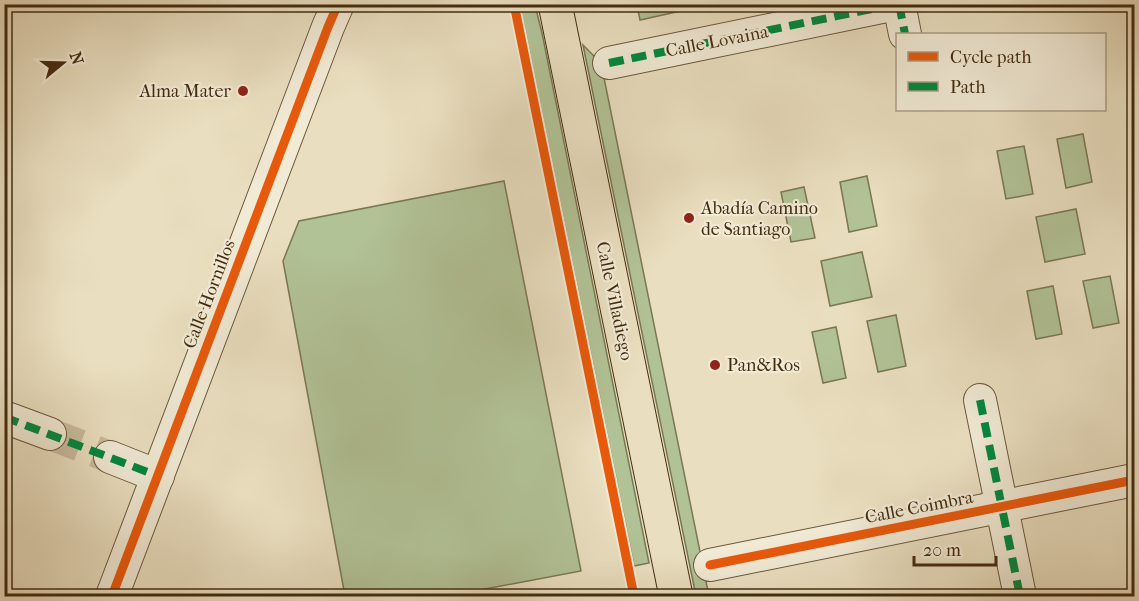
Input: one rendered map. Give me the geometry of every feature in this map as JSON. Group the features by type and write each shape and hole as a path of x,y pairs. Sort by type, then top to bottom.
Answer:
{"highway":[{"name":"Calle Villadiego","path":"555,4 676,597"}],"street":[{"path":"897,4 905,33"},
{"name":"Calle Lovaina","path":"609,63 897,4"},
{"name":"Calle Hornillos","path":"112,597 337,6"},
{"path":"980,400 1020,597"},
{"path":"4,417 50,434"},
{"path":"110,457 158,476"},
{"name":"Calle Coimbra","path":"710,565 1134,480"}],"green space":[{"path":"520,5 535,5 542,33 649,563 634,566"},
{"path":"637,5 689,5 690,9 640,20"},
{"path":"583,45 601,63 709,596 696,596"},
{"path":"1083,134 1092,182 1066,188 1057,139"},
{"path":"1024,146 1033,194 1006,199 997,151"},
{"path":"867,176 877,226 849,232 840,182"},
{"path":"504,181 581,571 448,596 345,596 283,261 299,221"},
{"path":"804,187 815,238 791,242 781,192"},
{"path":"1076,209 1085,254 1045,262 1036,217"},
{"path":"862,252 872,297 830,306 821,261"},
{"path":"1110,276 1119,323 1093,328 1083,281"},
{"path":"1053,286 1062,334 1036,339 1027,291"},
{"path":"896,315 906,366 878,372 867,321"},
{"path":"836,327 846,378 823,383 812,332"}],"tunnel":[{"path":"50,434 110,457"}],"marked path":[{"path":"609,63 896,4"},
{"path":"899,4 905,33"},
{"path":"980,400 1020,596"},
{"path":"4,417 158,476"}],"cycle path":[{"path":"112,596 338,4"},
{"path":"514,4 634,596"},
{"path":"710,565 1134,480"}],"place":[{"name":"Alma Mater","path":"243,91"},
{"name":"Abadía Camino de Santiago","path":"689,218"},
{"name":"Pan&Ros","path":"715,365"}]}
